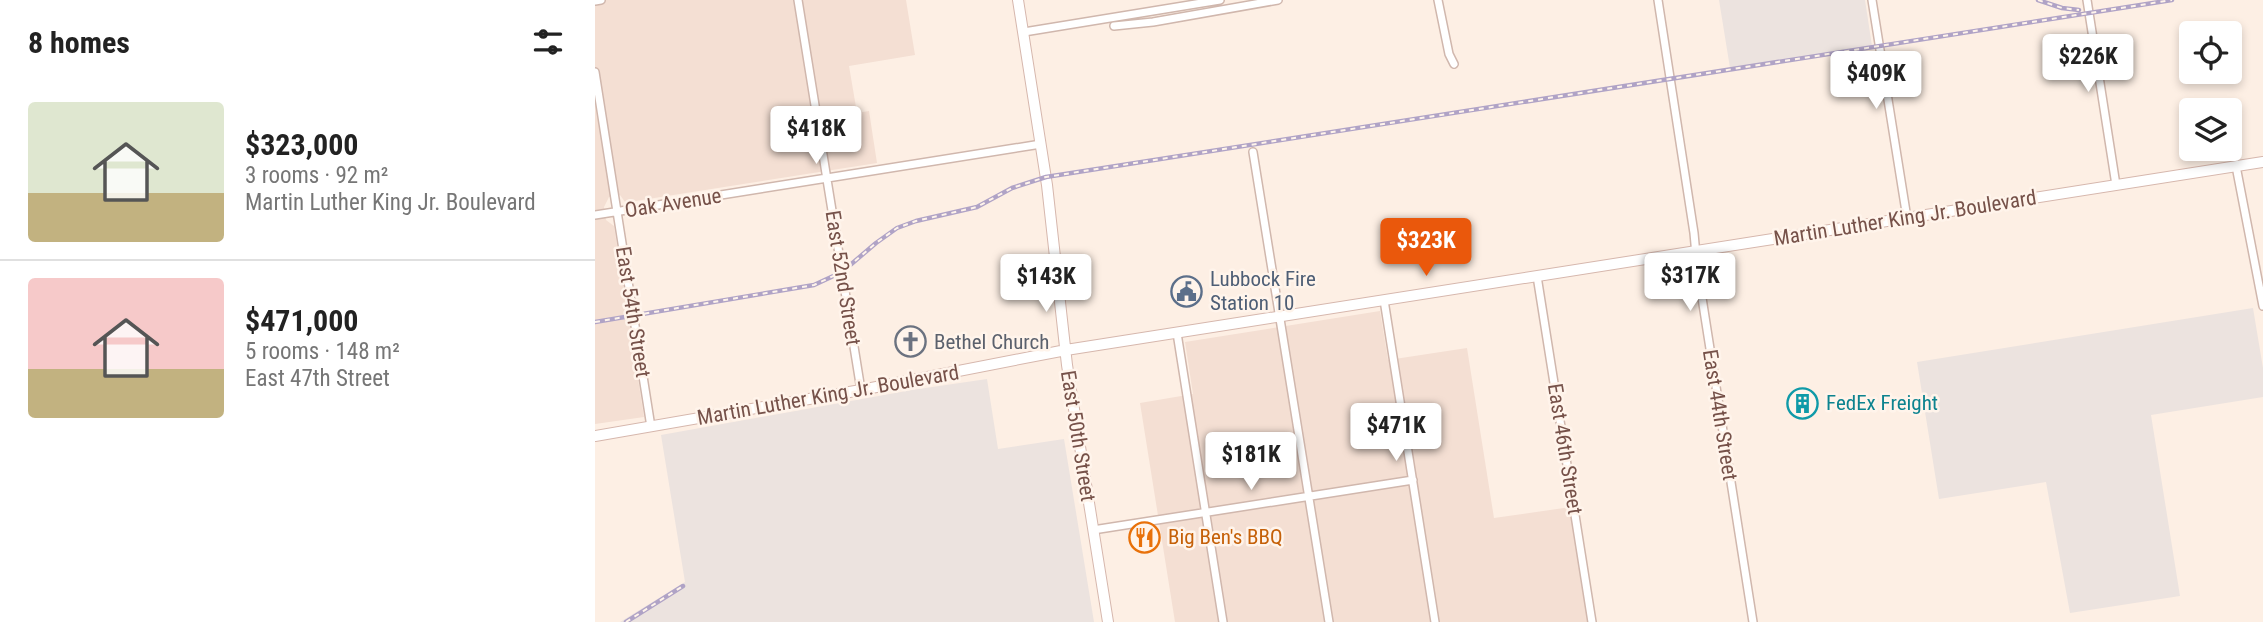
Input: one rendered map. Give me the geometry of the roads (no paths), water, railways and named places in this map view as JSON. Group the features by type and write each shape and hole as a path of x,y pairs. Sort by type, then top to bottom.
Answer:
{"main road":[{"name":"East 50th Street","path":"1018,0 1041,144 1066,350 1108,622"},
{"name":"Martin Luther King Jr. Boulevard","path":"595,436 861,390 1066,350 2263,162"}],"street":[{"path":"595,1 601,0"},
{"name":"East 52nd Street","path":"798,0 861,390"},
{"path":"1024,32 1220,0"},
{"path":"1114,26 1153,22 1278,0"},
{"path":"1438,0 1449,54 1454,64"},
{"name":"East 44th Street","path":"1658,0 1753,622"},
{"path":"1872,0 1907,218"},
{"path":"2087,0 2116,185"},
{"name":"East 54th Street","path":"595,72 651,427"},
{"name":"Oak Avenue","path":"595,215 1041,144"},
{"path":"1253,152 1329,622"},
{"path":"2236,166 2263,306"},
{"name":"East 46th Street","path":"1537,276 1592,622"},
{"path":"1384,300 1435,622"},
{"path":"1177,333 1223,622"},
{"path":"1093,530 1413,480"}],"railway":[{"path":"2038,0 2079,10"},
{"path":"595,322 814,285 842,272 897,228 977,207 1012,188 1046,177 2172,0"},
{"path":"626,622 683,586"}],"place":[{"name":"Lubbock Fire Station 10","path":"1187,291"},
{"name":"Bethel Church","path":"911,342"},
{"name":"FedEx Freight","path":"1803,403"},
{"name":"Big Ben's BBQ","path":"1145,537"}]}
